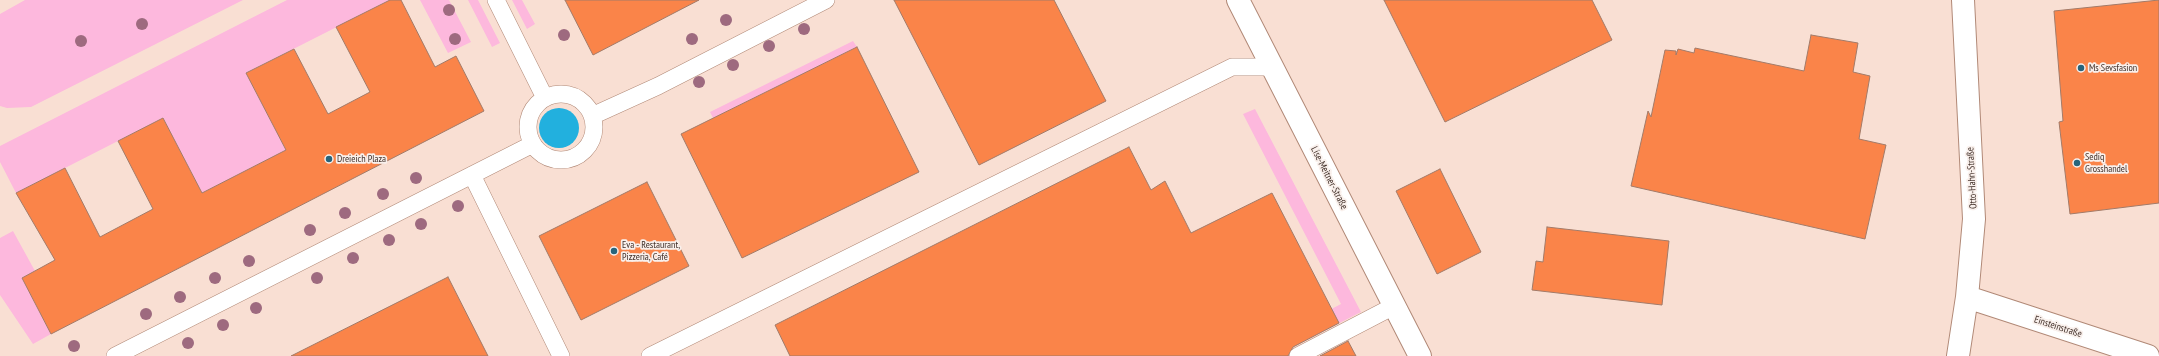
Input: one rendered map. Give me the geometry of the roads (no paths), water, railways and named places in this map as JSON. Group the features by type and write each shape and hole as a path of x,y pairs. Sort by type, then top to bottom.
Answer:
{"street":[{"name":"Lise-Meitner-Straße","path":"1238,0 1420,356"},
{"name":"Otto-Hahn-Straße","path":"1958,356 1967,297 1974,219 1963,0"},
{"name":"Einsteinstraße","path":"1967,297 2148,356"}],"lane":[{"path":"496,0 545,98"},
{"path":"592,116 658,86 826,0"},
{"path":"650,356 1232,67 1272,67"},
{"path":"556,94 567,94 578,98 586,106 592,116 594,126 592,137 587,147 579,155 568,159 558,160 547,157 533,144 528,132 528,122 537,104 545,98 556,94"},
{"path":"115,356 533,144"},
{"path":"472,175 561,356"},
{"path":"1298,356 1394,306"}],"water":[{"path":"563,108 570,111 576,117 579,128 578,136 570,145 563,148 555,148 548,145 540,136 539,124 542,117 551,109"}],"place":[{"name":"Ms Sevsfasion","path":"2081,68"},
{"name":"Dreieich Plaza","path":"329,159"},
{"name":"Sediq Grosshandel","path":"2077,163"},
{"name":"Eva - Restaurant, Pizzeria, Café","path":"614,251"}]}
